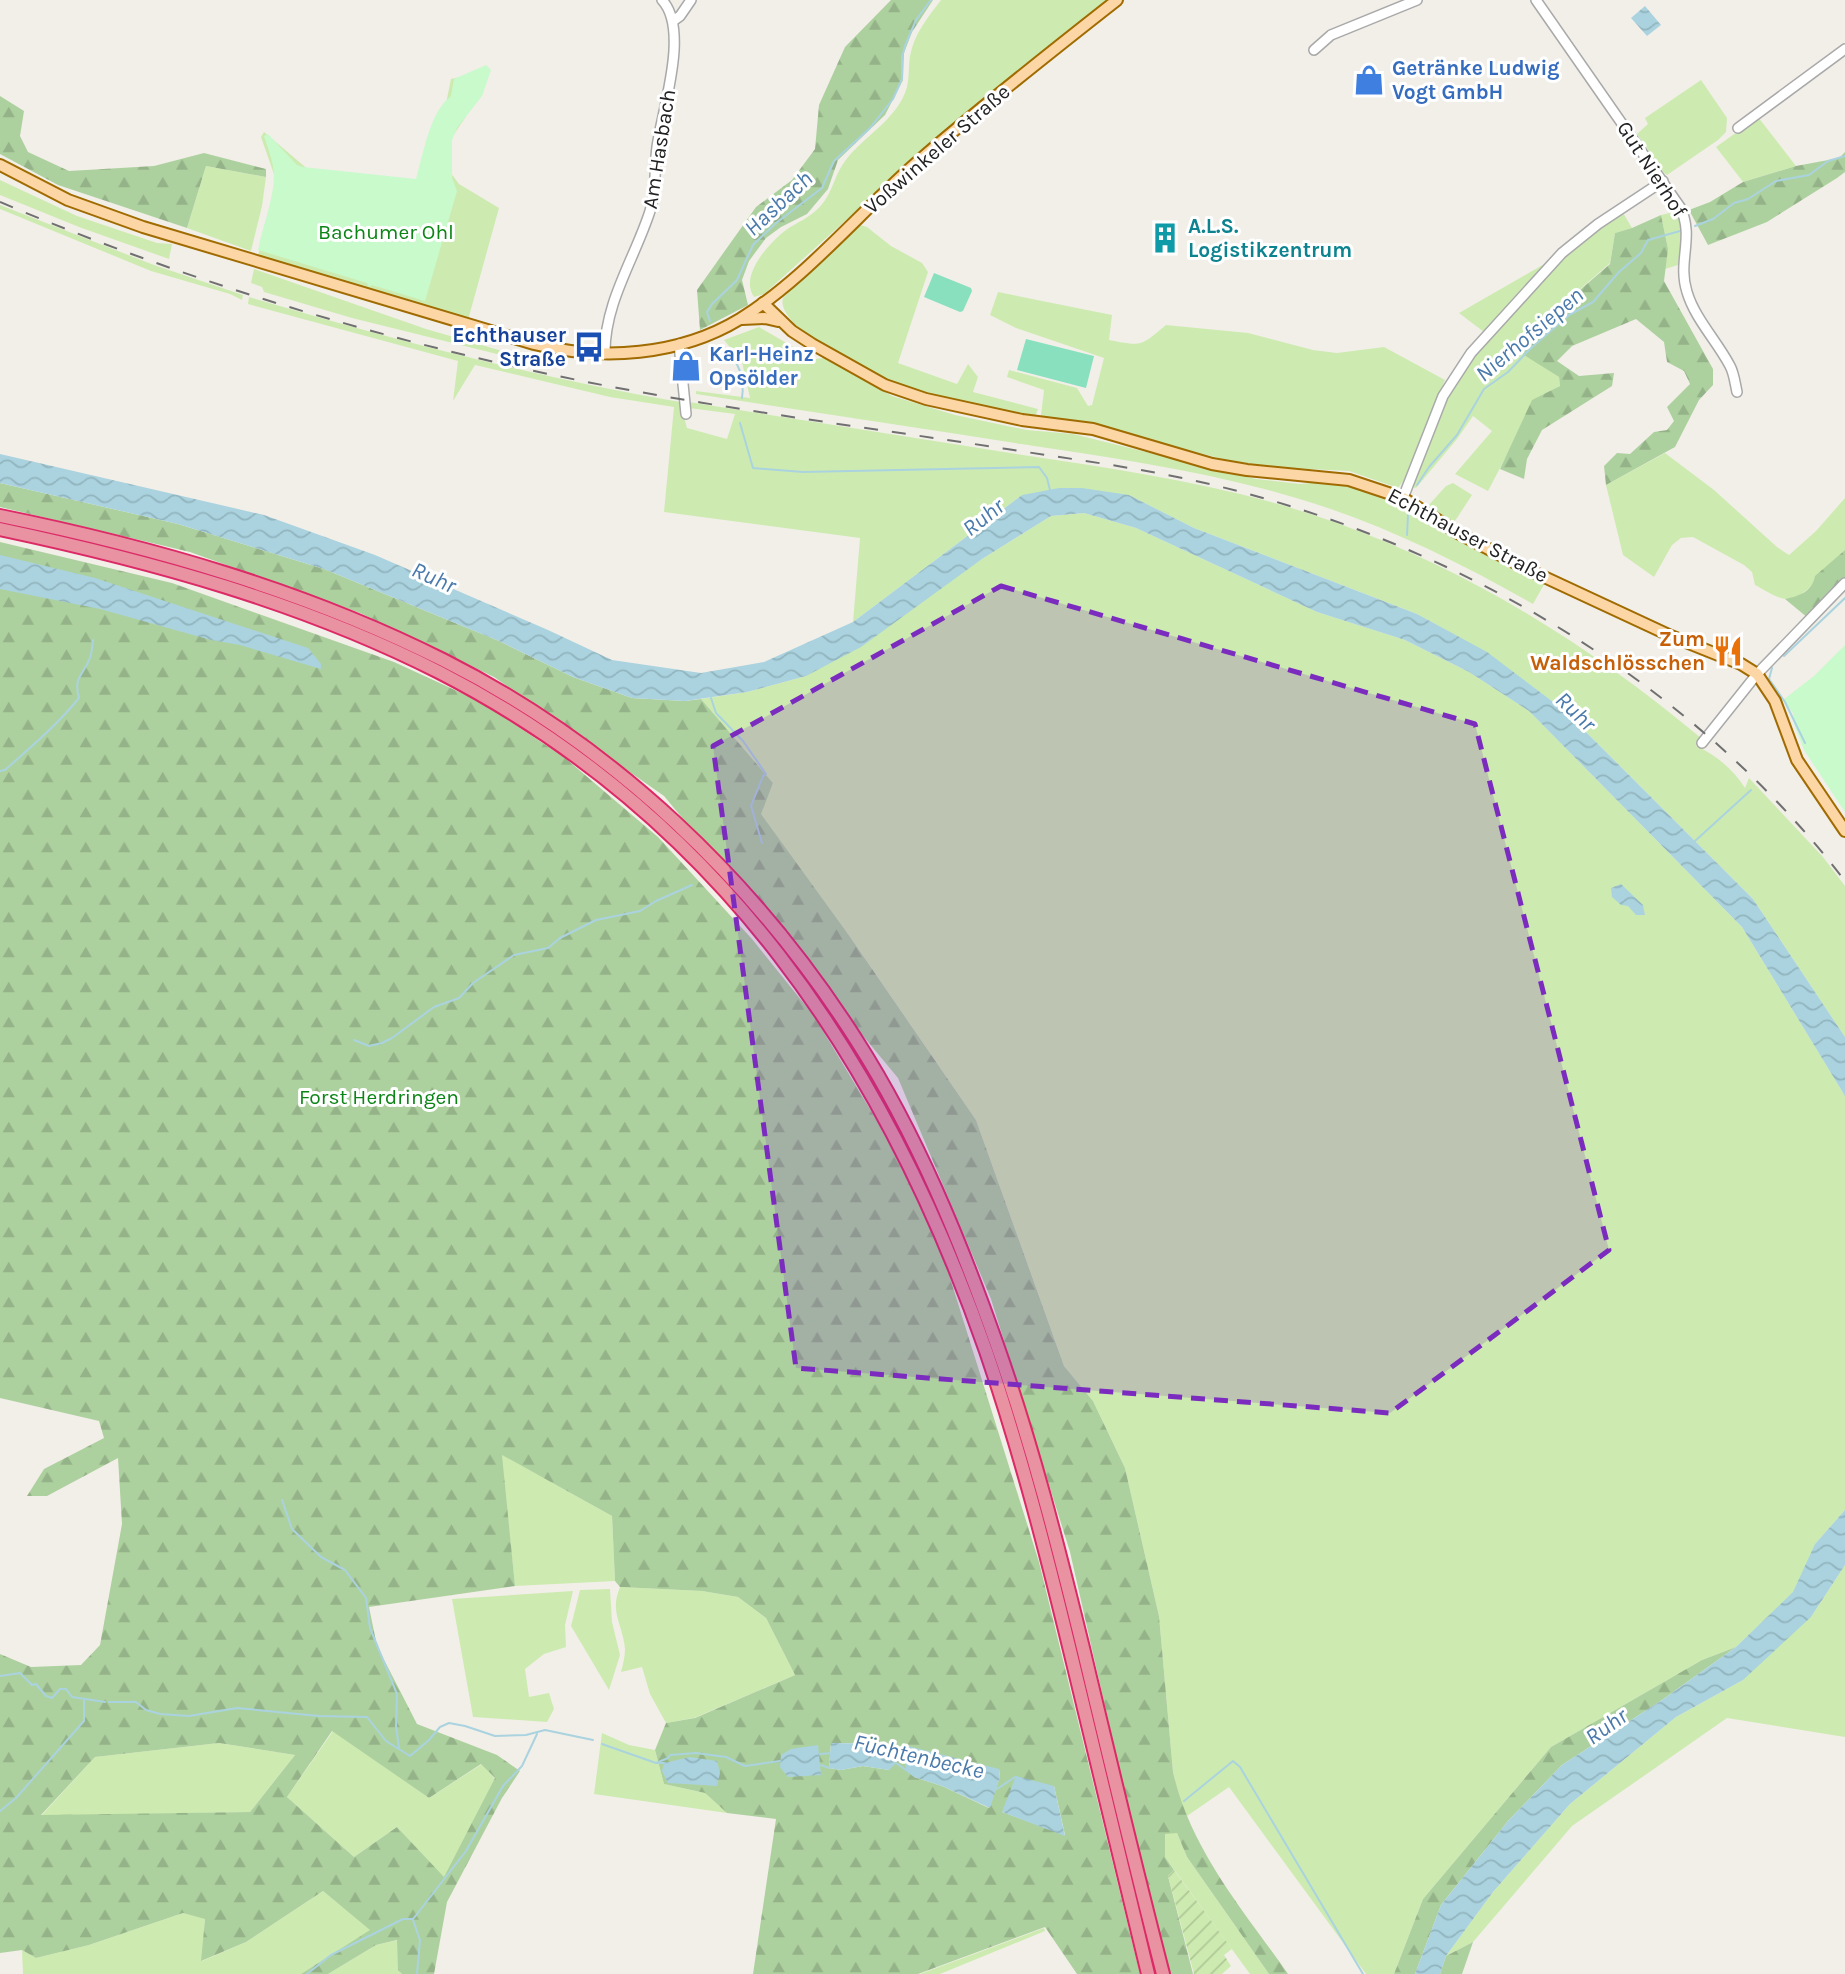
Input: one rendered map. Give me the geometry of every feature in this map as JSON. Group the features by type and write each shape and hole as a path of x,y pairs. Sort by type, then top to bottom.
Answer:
{"highway":[{"path":"0,516 106,540 243,578 333,610 446,661 561,729 625,778 688,833 765,915 816,980 866,1056 920,1156 970,1270 1003,1361 1056,1540 1163,1974"},
{"path":"0,529 104,552 238,590 371,640 440,672 508,710 554,740 617,788 678,841 756,923 806,988 848,1051 880,1106 931,1211 986,1352 1016,1444 1047,1556 1148,1974"}],"main road":[{"name":"Voßwinkeler Straße","path":"0,165 68,200 143,227 534,344 557,350 605,354 650,350 679,344 722,329 763,303 809,264 922,158 1117,0"},
{"name":"Echthauser Straße","path":"763,303 802,338 896,390 926,400 1021,421 1093,429 1212,464 1349,480 1403,498 1458,533 1527,569 1671,636 1741,664 1756,674 1775,701 1797,760 1845,831"},
{"path":"739,319 765,318 780,321"}],"street":[{"name":"Am Hasbach","path":"605,354 608,316 653,200 657,144 673,64 673,21 662,0"},
{"path":"673,21 691,0"},
{"path":"1314,50 1331,35 1417,0"},
{"name":"Gut Nierhof","path":"1536,0 1681,207 1688,235 1683,262 1687,292 1732,368 1737,392"},
{"path":"1738,128 1845,49"},
{"path":"1403,498 1443,396 1471,353 1562,253 1598,224 1662,181"},
{"path":"679,344 686,414"},
{"path":"1702,743 1756,674 1845,583"}],"highlighted area":[{"path":"1001,586 1475,724 1609,1250 1390,1413 796,1368 713,746"}],"green space":[{"path":"891,0 933,0 912,32 904,53 903,80 885,115 838,160 828,189 807,214 766,238 749,261 742,280 748,305 700,330 697,290 756,207 792,180 815,149 819,105 845,47"},
{"path":"941,0 1109,0 916,157 764,294 754,297 750,289 752,272 768,247 823,203 845,161 886,121 900,103 907,88 910,56 915,40"},
{"name":"Bachumer Ohl","path":"486,65 491,70 482,96 457,128 452,140 452,178 457,191 425,301 372,285 369,287 367,283 258,250 274,184 273,164 264,136 268,134 297,165 303,167 416,179 433,123 451,96 454,79"},
{"name":"Bachumer Ohl","path":"486,71 465,118 450,140 450,172 459,184 499,208 468,320 258,256 276,180 261,137 264,132 311,172 361,174 430,182 451,79"},
{"path":"1701,80 1727,118 1726,132 1667,175 1637,134 1648,124 1645,118"},
{"path":"0,96 24,111 20,136 28,152 69,171 154,166 204,153 266,169 266,177 206,166 187,228 58,185 0,154"},
{"path":"1758,117 1796,166 1743,182 1716,147"},
{"path":"1845,152 1845,172 1837,178 1767,222 1708,245 1689,210 1710,202 1743,182 1796,166 1839,158"},
{"path":"206,166 266,177 251,251 187,228"},
{"path":"0,180 77,216 157,243 172,244 169,259 0,195"},
{"path":"0,205 154,265 243,295 242,300 151,271 0,209"},
{"path":"1622,211 1632,228 1615,233 1610,263 1514,347 1559,377 1560,386 1532,401 1488,491 1455,474 1492,431 1473,416 1416,488 1413,487 1413,478 1452,384 1462,370 1568,251"},
{"path":"1678,211 1682,232 1678,265 1665,269 1668,249 1661,215"},
{"path":"1661,215 1668,249 1664,281 1713,369 1713,385 1699,400 1675,447 1606,485 1604,466 1617,453 1630,454 1654,432 1667,430 1674,421 1667,407 1690,384 1684,371 1667,362 1664,342 1636,319 1572,346 1557,361 1579,376 1614,373 1612,386 1542,430 1527,459 1524,479 1500,469 1532,400 1560,386 1559,377 1513,348 1610,264 1615,233"},
{"path":"860,225 922,263 928,272 898,363 957,384 968,364 978,377 973,392 1038,409 1035,417 969,405 903,388 852,364 810,338 794,324 785,310 783,298 854,227"},
{"path":"1546,263 1484,332 1459,313"},
{"path":"254,269 426,329 537,361 533,363 352,318 264,292 262,287 251,283"},
{"path":"934,273 971,288 963,311 924,297"},
{"path":"998,292 1112,315 1109,340 1140,343 1166,325 1248,333 1313,350 1337,353 1384,347 1445,380 1408,475 1398,488 1349,471 1287,468 1230,461 1086,423 1044,419 1041,415 1044,390 1007,377 1009,370 1077,388 1088,406 1092,405 1104,358 1016,328 990,315"},
{"path":"249,297 463,356 680,402 687,428 727,439 735,414 689,408 689,402 1102,467 1221,489 1337,523 1435,564 1528,614 1660,705 1701,738 1696,746 1723,763 1745,788 1749,778 1823,857 1845,886 1845,1037 1753,899 1565,711 1487,653 1417,614 1194,528 1129,495 1022,495 853,622 860,538 664,512 674,407 610,397 475,365 453,401 458,361 248,304"},
{"path":"759,327 814,359 825,358 892,396 955,415 1027,430 1073,434 1256,479 1300,484 1333,481 1401,504 1454,535 1546,581 1533,604 1447,558 1388,531 1327,508 1228,480 1125,460 696,394 696,391 750,398 742,362 724,340"},
{"path":"1026,339 1094,356 1086,388 1017,370"},
{"path":"1665,453 1714,490 1789,555 1816,531 1845,498 1845,550 1809,588 1793,598 1786,599 1755,585 1752,572 1744,565 1693,537 1681,538 1672,545 1654,577 1623,555 1606,485"},
{"path":"0,483 178,524 324,569 499,641 573,677 632,698 685,701 701,699 773,783 761,814 848,934 976,1120 1064,1366 1093,1401 1125,1468 1159,1616 1173,1772 1181,1800 1205,1853 1220,1878 1288,1974 1269,1974 1187,1857 1177,1833 1165,1834 1165,1857 1174,1870 1168,1876 1193,1974 1170,1974 1133,1830 1070,1552 991,1299 898,1078 664,796 494,677 360,613 190,552 0,507"},
{"path":"1453,483 1472,495 1453,524 1427,507 1446,486"},
{"path":"1084,513 1136,528 1317,612 1405,640 1469,672 1529,711 1742,927 1845,1096 1845,1510 1815,1544 1811,1617 1845,1565 1845,1737 1727,1718 1572,1826 1473,1942 1446,1956 1493,1892 1570,1804 1676,1717 1743,1680 1790,1596 1736,1647 1702,1660 1551,1747 1423,1899 1394,1974 1366,1974 1229,1787 1187,1816 1178,1797 1173,1772 1159,1616 1125,1468 1093,1401 1064,1366 976,1120 848,934 760,814 773,783 701,699 747,692 806,676 1051,516"},
{"name":"Forst Herdringen","path":"0,542 172,583 394,662 481,702 565,758 658,837 752,939 814,1016 903,1164 945,1262 1039,1562 1140,1974 1077,1974 1045,1927 918,1974 753,1974 776,1819 727,1813 705,1793 664,1784 655,1750 666,1723 695,1718 795,1675 766,1618 738,1597 702,1591 620,1587 615,1581 612,1516 502,1455 515,1586 369,1607 377,1646 417,1724 497,1755 520,1771 502,1798 447,1902 434,1974 402,1974 398,1970 397,1940 376,1945 328,1974 301,1974 370,1930 323,1891 246,1942 201,1961 205,1919 183,1913 89,1945 36,1958 22,1950 0,1953 0,1654 31,1667 81,1665 100,1645 122,1524 118,1458 47,1496 27,1496 44,1469 104,1438 99,1421 0,1398","holes":["332,1731 429,1798 481,1764 495,1778 444,1877 397,1827 354,1857 287,1797","219,1743 295,1755 250,1812 41,1815 95,1757","831,1743 886,1744 889,1770 863,1766 841,1770 829,1768","999,1769 1000,1777 989,1808 942,1786 914,1777","1054,1786 1065,1835 1002,1812"]},
{"path":"1845,550 1845,578 1808,618 1785,599 1808,590 1815,576"},
{"path":"1845,645 1845,812 1804,750 1794,724 1793,713 1783,700 1814,676"},
{"path":"501,1454 612,1516 615,1581 515,1586"},
{"path":"620,1587 702,1591 738,1597 766,1618 795,1675 694,1718 666,1723 650,1694 642,1667 621,1672 625,1649 616,1611"},
{"path":"610,1589 612,1622 620,1655 609,1690 571,1626 580,1590"},
{"path":"573,1591 565,1625 566,1647 544,1654 525,1669 529,1697 549,1693 554,1709 547,1722 473,1717 452,1599"},
{"path":"1736,1647 1662,1700 1562,1765 1508,1821 1441,1905 1415,1974 1394,1974 1423,1899 1551,1747 1702,1660"},
{"path":"333,1731 429,1798 482,1764 495,1779 444,1878 397,1827 354,1857 287,1797"},
{"path":"602,1733 629,1745 655,1750 664,1784 705,1793 727,1813 594,1794"},
{"path":"219,1743 295,1755 250,1812 41,1816 95,1757"},
{"path":"1165,1833 1177,1833 1187,1857 1269,1974 1250,1974 1165,1857"},
{"path":"1174,1870 1232,1949 1224,1955 1231,1966 1222,1974 1194,1974 1168,1876"},
{"path":"323,1891 371,1930 301,1974 23,1974 22,1950 36,1958 89,1945 183,1913 205,1918 202,1961 246,1942"},
{"path":"1044,1928 1045,1931 940,1974 920,1974"},
{"path":"398,1940 398,1970 402,1974 328,1974 376,1945"},
{"path":"1473,1942 1462,1974 1440,1974 1446,1956"}],"water":[{"path":"1645,6 1661,25 1647,36 1631,18"},
{"path":"0,454 264,515 375,555 612,660 701,673 764,662 853,622 1022,495 1059,488 1082,488 1129,495 1194,528 1417,614 1487,652 1565,711 1753,899 1845,1037 1845,1096 1742,927 1529,711 1469,672 1405,640 1317,612 1136,528 1084,513 1051,516 982,559 861,647 806,676 747,692 685,701 632,698 573,677 499,641 324,569 178,524 0,483"},
{"path":"0,555 95,578 308,648 321,664 321,669 100,609 0,589"},
{"path":"1621,884 1643,905 1645,915 1636,915 1628,906 1621,905 1612,897 1611,888"},
{"path":"1845,1510 1845,1565 1811,1617 1743,1680 1676,1717 1570,1804 1493,1892 1446,1956 1440,1974 1415,1974 1441,1905 1508,1821 1562,1765 1662,1700 1736,1647 1793,1592 1815,1544"},
{"path":"831,1743 886,1744 892,1748 896,1763 889,1770 863,1766 841,1770 829,1768"},
{"path":"818,1745 821,1775 788,1777 780,1767 781,1755 791,1749"},
{"path":"904,1745 999,1769 1000,1777 990,1808 942,1786 914,1777 906,1771"},
{"path":"690,1757 717,1761 720,1773 717,1786 668,1783 662,1771 664,1763"},
{"path":"1016,1776 1054,1786 1065,1836 1002,1812"}],"waterway":[{"name":"Hasbach","path":"710,321 707,312 737,280 753,245 776,223 822,188 834,161 870,128 893,99 902,79 905,46 916,20 931,0"},
{"name":"Nierhofsiepen","path":"1695,226 1713,219 1734,203 1748,199 1776,181 1809,175 1828,161 1845,156"},
{"name":"Nierhofsiepen","path":"1417,485 1457,435 1484,389 1508,372 1569,315 1593,302 1619,272 1641,253 1648,240 1680,231"},
{"name":"Hasbach","path":"723,346 739,369 742,398"},
{"name":"Hasbach","path":"740,423 753,468 803,472 1039,467 1047,478 1050,490"},
{"path":"1407,535 1408,515"},
{"path":"1784,656 1845,598"},
{"path":"0,771 5,770 44,736 79,698 77,685 90,658 93,640"},
{"path":"1772,668 1769,679 1785,702 1805,743"},
{"path":"711,698 716,713 743,741 766,774 751,806 762,843"},
{"path":"1695,841 1751,790"},
{"path":"354,1040 369,1046 382,1043 434,1007 459,998 473,983 514,955 548,948 560,938 596,920 640,911 692,885"},
{"path":"282,1500 292,1529 321,1557 345,1570 366,1598 370,1628 397,1694 396,1726 399,1748"},
{"name":"Füchtenbecke","path":"0,1676 20,1673 32,1685 36,1684 46,1696 52,1698 60,1689 66,1689 72,1697 105,1702"},
{"path":"0,1811 16,1798 84,1721 84,1700"},
{"name":"Füchtenbecke","path":"109,1702 136,1702 146,1710 160,1714 189,1716 237,1708 319,1716 367,1717 386,1741 410,1756 440,1727 449,1723 495,1736 526,1735 545,1730 593,1740"},
{"path":"307,1974 331,1955 403,1919 413,1919 466,1851 503,1786 522,1766 537,1734"},
{"name":"Füchtenbecke","path":"602,1744 656,1763 670,1755 696,1753 726,1757 745,1766 780,1761"},
{"name":"Füchtenbecke","path":"820,1754 832,1753"},
{"name":"Füchtenbecke","path":"1184,1801 1233,1761 1240,1767 1363,1974"},
{"name":"Füchtenbecke","path":"657,1763 664,1763"},
{"name":"Füchtenbecke","path":"896,1763 906,1770"},
{"path":"821,1765 829,1768"},
{"name":"Füchtenbecke","path":"997,1789 1015,1777"},
{"path":"413,1920 420,1940 417,1974"}],"railway":[{"path":"0,202 150,261 227,287 304,312 460,354 666,397 1173,476 1289,506 1380,538 1469,578 1555,626 1637,680 1713,741 1783,808 1845,881"}],"place":[{"name":"Getränke Ludwig Vogt GmbH","path":"1369,80"},
{"name":"A.L.S. Logistikzentrum","path":"1165,238"},
{"name":"Echthauser Straße","path":"589,347"},
{"name":"Karl-Heinz Opsölder","path":"686,366"},
{"name":"Zum Waldschlösschen","path":"1728,651"}],"water label":[{"name":"Ruhr","path":"983,517"},
{"name":"Ruhr","path":"434,577"},
{"name":"Ruhr","path":"1576,711"},
{"name":"Ruhr","path":"1606,1726"}]}
